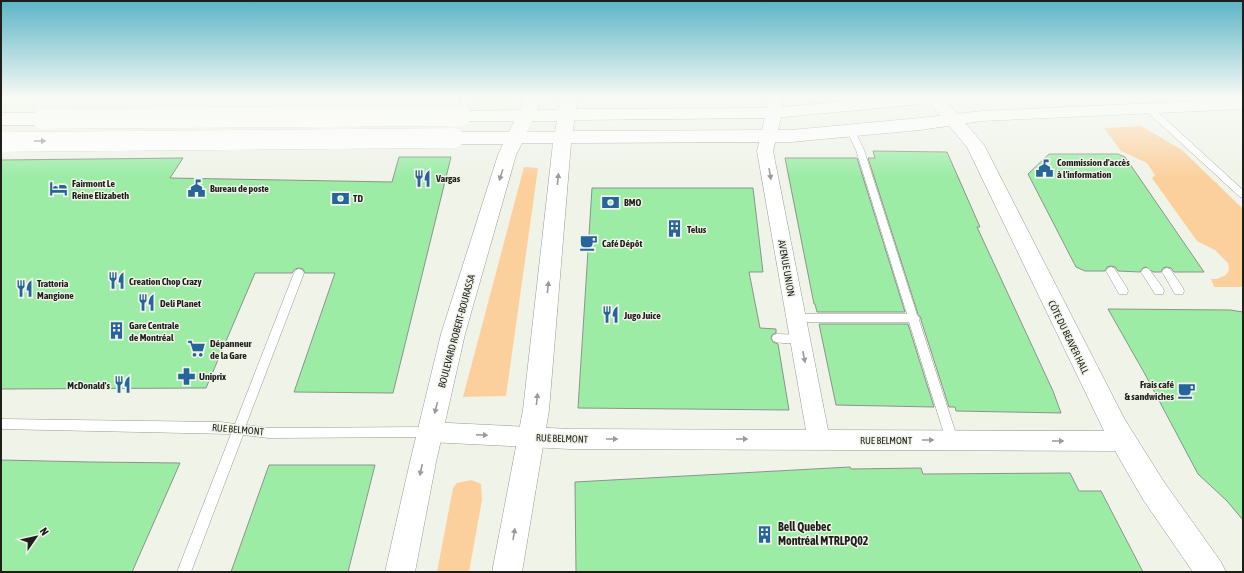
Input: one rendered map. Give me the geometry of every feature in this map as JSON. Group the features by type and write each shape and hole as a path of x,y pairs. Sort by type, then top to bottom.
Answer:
{"main road":[{"name":"BOULEVARD ROBERT-BOURASSA","path":"400,572 429,432 453,334 499,180 514,138 521,124"},
{"path":"507,572 536,410 565,124"},
{"path":"1,142 768,136 851,131 913,124"},
{"name":"CÔTE DU BEAVER HALL","path":"958,124 975,145 1104,407 1123,441 1162,502 1211,572"}],"street":[{"name":"AVENUE UNION","path":"771,124 765,150 819,439"},
{"name":"RUE BELMONT","path":"429,432 570,439 1123,441"}],"lane":[{"path":"1165,124 1243,195"},
{"path":"851,131 860,150 915,318 952,440"},
{"path":"1111,271 1123,291"},
{"path":"1146,272 1159,291"},
{"path":"1167,272 1179,291"},
{"path":"184,572 241,429 299,273"},
{"path":"796,318 915,318"},
{"path":"777,338 800,338"},
{"name":"RUE BELMONT","path":"1,424 214,427 269,432 429,432"}],"shaded area":[{"path":"1141,126 1182,150 1243,209 1243,287 1214,287 1211,279 1217,279 1226,275 1229,270 1228,263 1215,250 1197,241 1152,178 1155,175 1147,163 1121,151 1104,128"},
{"path":"524,167 538,168 506,396 463,397"},
{"path":"471,480 481,484 482,500 469,572 437,572 453,488 457,483"}],"building":[{"path":"873,151 947,152 980,227 977,227 1053,391 1061,413 956,411 955,407 949,407 868,158 875,158"},
{"path":"1049,154 1118,154 1125,157 1204,272 1174,272 1171,268 1167,267 1163,268 1161,272 1153,272 1146,267 1140,272 1118,271 1115,267 1111,266 1107,267 1105,271 1085,271 1076,267 1028,174"},
{"path":"399,157 451,157 393,393 294,392 335,273 305,273 303,269 299,268 295,269 292,273 255,273 206,388 1,389 1,160 183,158 170,178 392,182"},
{"path":"785,158 857,158 905,312 817,312 814,304"},
{"path":"592,188 753,188 763,272 749,272 760,328 776,329 776,333 772,335 771,338 773,342 778,344 789,410 578,408"},
{"path":"1108,309 1230,310 1243,312 1243,520 1227,501 1198,474 1146,376"},
{"path":"819,324 908,324 934,407 836,405"},
{"path":"1,460 180,463 132,572 1,572"},
{"path":"269,465 375,465 348,572 231,572"},
{"name":"Bell Quebec Montréal MTRLPQ02","path":"850,467 851,469 921,468 923,474 1070,473 1079,491 1101,491 1143,572 576,572 575,482"}],"place":[{"name":"Commission d'accès à l'information","path":"1044,168"},
{"name":"Vargas","path":"423,178"},
{"name":"Bureau de poste","path":"197,188"},
{"name":"Fairmont Le Reine Elizabeth","path":"59,189"},
{"name":"TD","path":"340,198"},
{"name":"BMO","path":"611,202"},
{"name":"Telus","path":"674,229"},
{"name":"Café Dépôt","path":"589,243"},
{"name":"Creation Chop Crazy","path":"116,281"},
{"name":"Trattoria Mangione","path":"24,289"},
{"name":"Deli Planet","path":"147,303"},
{"name":"Jugo Juice","path":"611,315"},
{"name":"Gare Centrale de Montréal","path":"116,331"},
{"name":"Dépanneur de la Gare","path":"197,349"},
{"name":"Uniprix","path":"186,376"},
{"name":"McDonald's","path":"123,385"},
{"name":"Frais café & sandwiches","path":"1187,390"},
{"name":"Bell Quebec Montréal MTRLPQ02","path":"765,534"}]}
